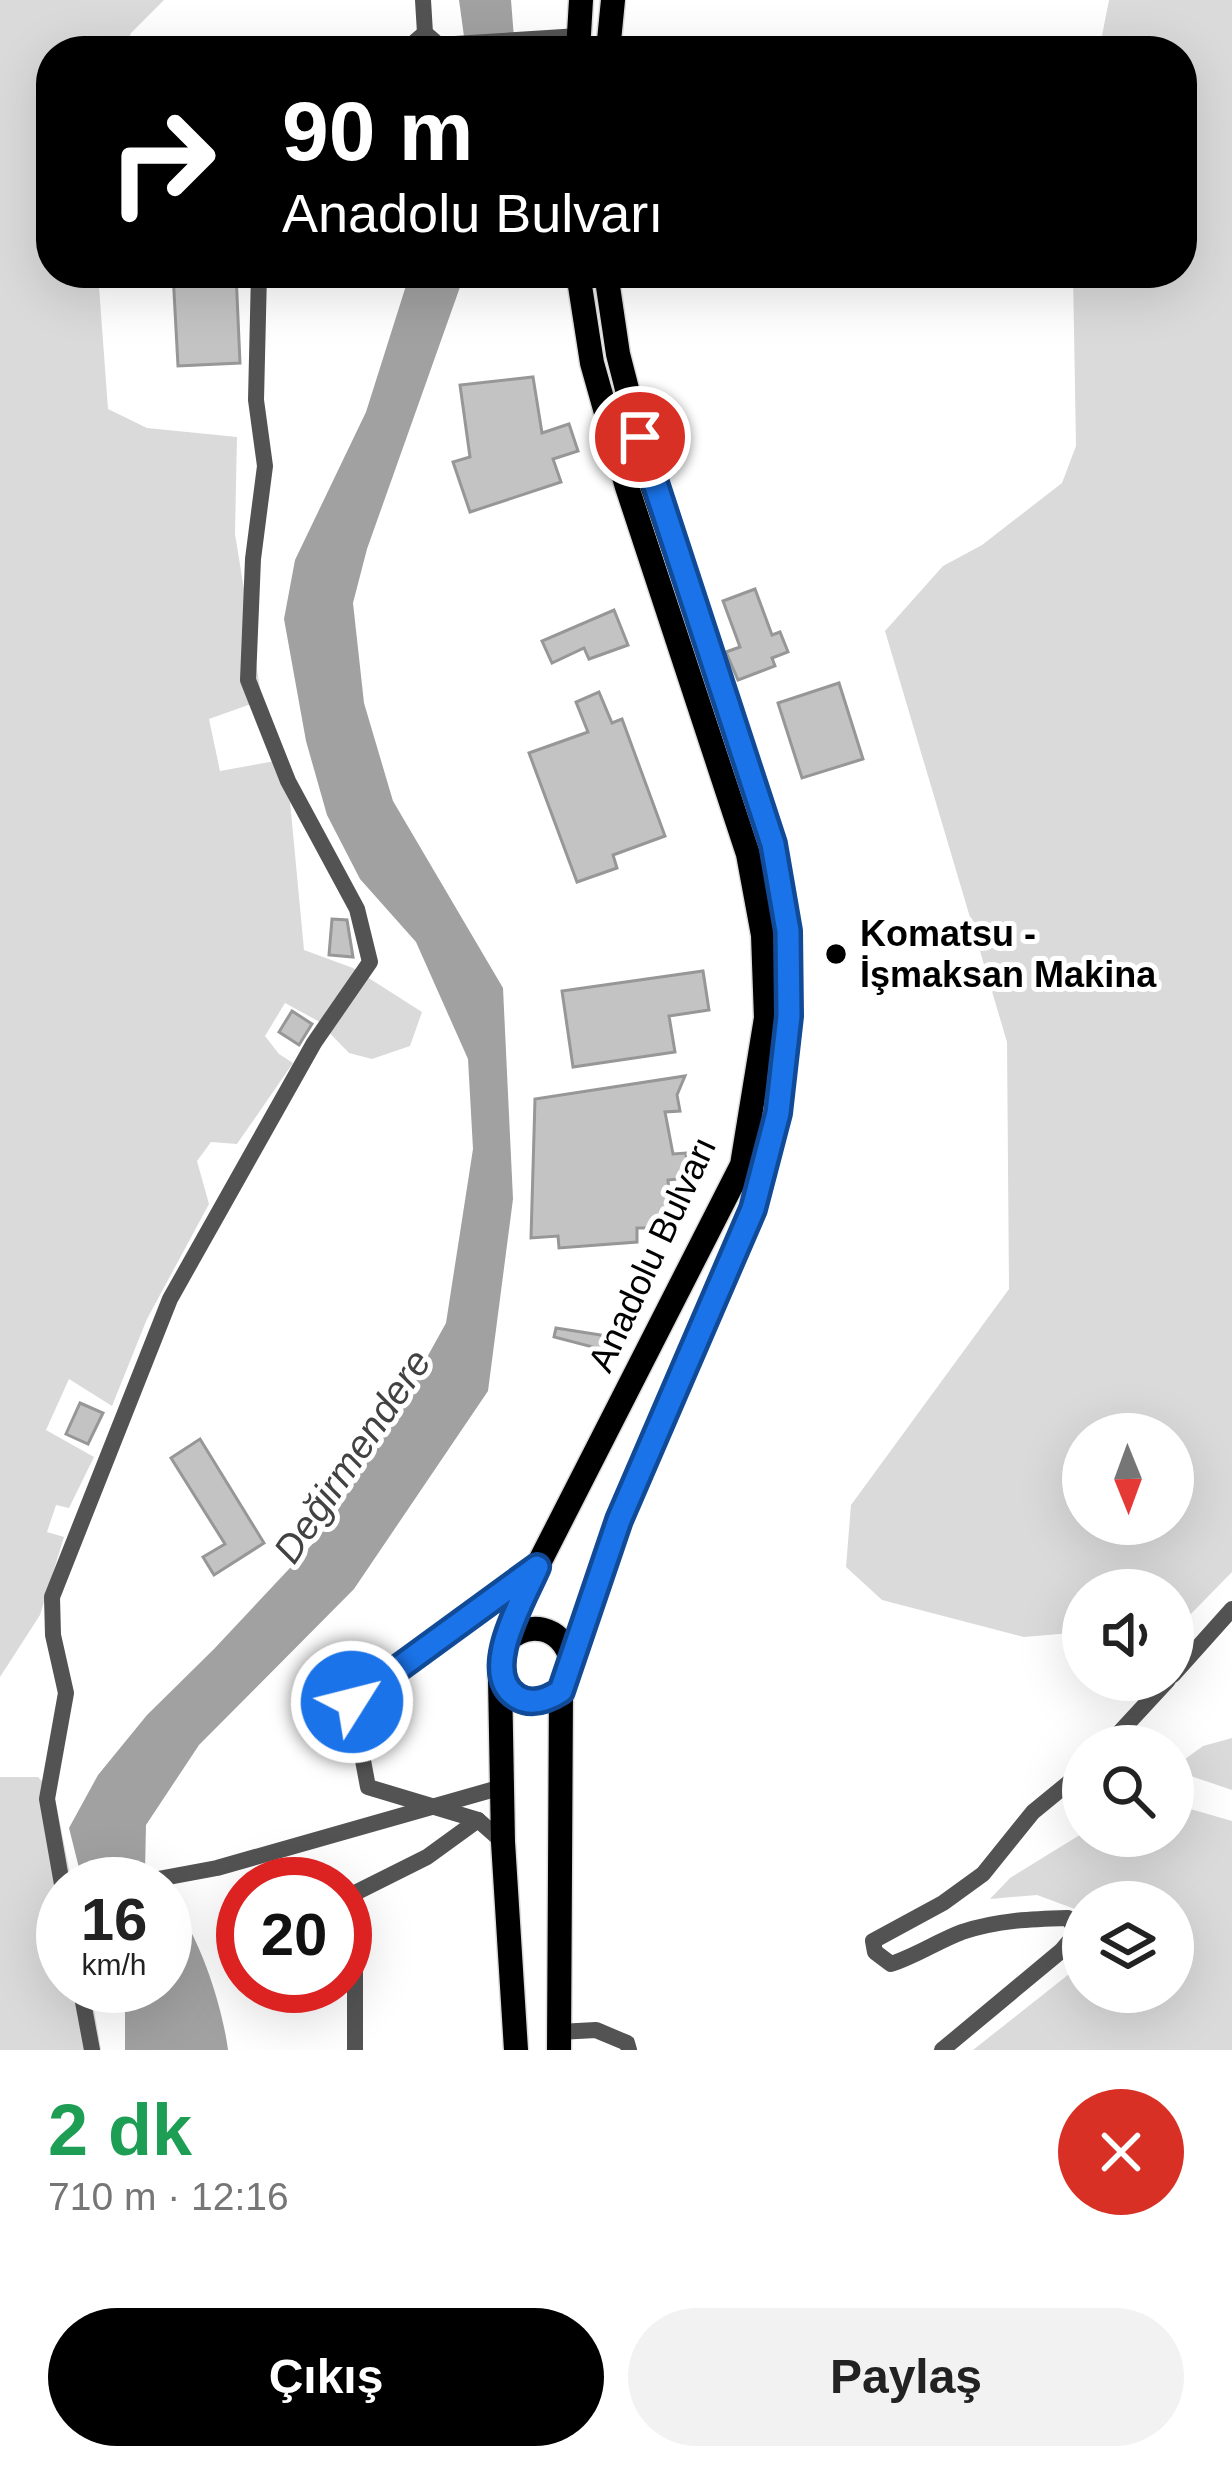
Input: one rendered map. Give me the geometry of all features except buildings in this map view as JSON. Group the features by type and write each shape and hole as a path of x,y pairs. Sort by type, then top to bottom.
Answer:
{"highway":[{"path":"579,36 581,0"},
{"path":"610,36 614,0"},
{"name":"Anadolu Bulvarı","path":"517,2050 503,1842 500,1678 504,1644 537,1567 742,1165 766,1018 763,934 748,854 621,466 592,363 580,288"},
{"name":"Anadolu Bulvarı","path":"559,2041 561,1691 619,1520 753,1209 778,1113 789,1016 788,931 773,844 650,479 618,354 608,288"},
{"path":"504,1644 524,1629 549,1630 568,1647 572,1659"},
{"path":"500,1678 506,1688 527,1701 539,1702 561,1691"}],"street":[{"path":"423,0 428,36"},
{"path":"421,36 424,33"},
{"path":"57,1857 47,1799 66,1693 53,1635 52,1597 170,1299 314,1043 370,962 357,909 289,781 248,680 253,559 265,466 256,400 259,288"},
{"path":"503,1842 478,1820 368,1786 352,1702 537,1567"},
{"path":"1194,1651 1232,1609"},
{"path":"1126,1725 1149,1701"},
{"path":"192,1873 502,1787"},
{"path":"942,2050 1061,1951 1072,1939 1074,1927 1068,1918 1028,1917 988,1924 891,1964 875,1952 874,1941 943,1903 983,1874 1033,1812 1062,1788"},
{"path":"355,2050 355,1893 427,1857 478,1820"},
{"path":"85,2013 92,2050"},
{"path":"559,2041 596,2030 627,2043 629,2050"}],"shaded area":[{"path":"0,0 164,0 130,36 36,36 36,288 99,288 108,409 147,428 237,437 235,534 262,700 209,719 220,771 286,759 304,950 353,968 422,1012 410,1046 372,1059 349,1053 318,1021 285,1003 265,1036 293,1063 237,1144 211,1142 197,1161 209,1204 147,1319 112,1406 69,1379 46,1430 94,1457 69,1508 56,1505 47,1532 64,1537 40,1615 0,1677"},
{"path":"459,0 511,0 514,36 464,36"},
{"path":"1109,0 1232,0 1232,1572 1194,1611 1194,1569 1062,1569 1062,1634 1024,1637 882,1600 846,1567 851,1505 1009,1289 1007,1042 885,631 943,566 982,545 1062,483 1076,446 1073,288 1197,288 1197,36 1102,36"},
{"name":"Değirmendere","path":"405,288 460,288 367,549 353,603 364,703 393,801 503,988 513,1199 488,1391 354,1589 199,1745 146,1825 145,1857 76,1857 69,1828 98,1775 147,1715 320,1536 380,1442 446,1323 473,1149 468,1059 416,942 360,879 327,815 306,741 284,619 295,560 366,412"},
{"path":"1232,1738 1232,1790 1194,1777 1194,1753"},
{"path":"0,1777 38,1777 54,1793 67,1857 36,1857 36,2013 95,2013 101,2050 0,2050"},
{"path":"1194,1810 1232,1821 1232,2050 973,2050 1062,1980 1062,2013 1194,2013 1194,1881 1062,1881 1062,1904 1037,1895 990,1899 1010,1878 1062,1846 1062,1857 1194,1857"},
{"path":"192,1934 216,1998 228,2050 125,2050 125,2013 192,2013"}],"place":[{"name":"Komatsu - İşmaksan Makina","path":"836,954"}],"route":[{"path":"352,1702 537,1567 504,1644 500,1678 506,1688 527,1701 539,1702 561,1691 619,1520 753,1209 778,1113 789,1016 788,931 773,844 640,437"}]}
